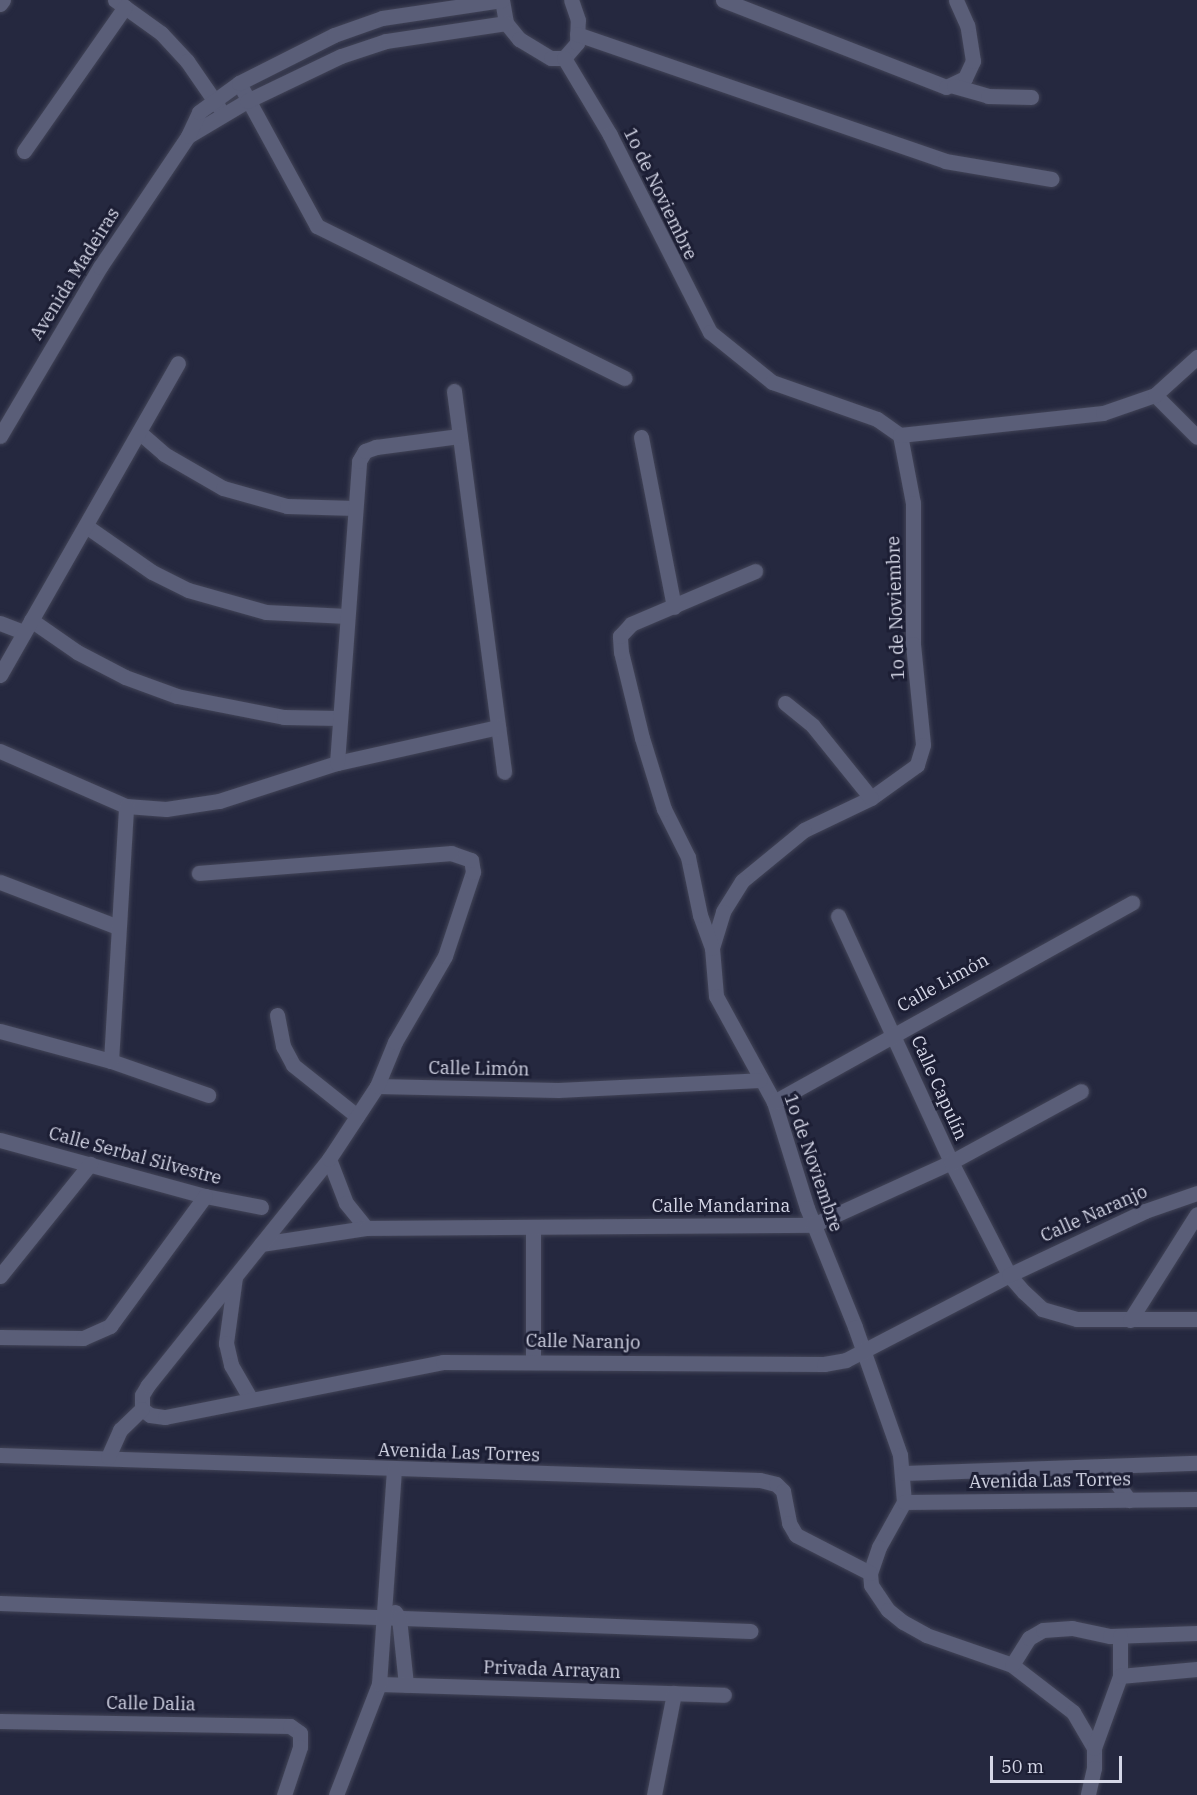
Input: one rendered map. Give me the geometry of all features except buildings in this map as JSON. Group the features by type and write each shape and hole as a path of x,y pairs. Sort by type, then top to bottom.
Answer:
{"street":[{"path":"0,4 3,0"},
{"path":"502,0 506,23 519,39 551,58 564,58 572,52 577,34 578,20 571,0"},
{"name":"Avenida Madeiras","path":"0,436 100,267 188,136 199,112 239,83 334,35 382,18 502,0"},
{"path":"723,0 930,83 954,86 988,96 1031,97"},
{"path":"954,86 971,69 973,55 967,25 956,0"},
{"path":"24,151 120,4 161,33 214,99 222,114"},
{"path":"382,18 386,40"},
{"name":"Avenida Madeiras","path":"188,136 247,101 341,56 386,40 506,23"},
{"path":"577,34 945,161 1051,179"},
{"name":"1o de Noviembre","path":"564,58 610,135 710,332 772,382 877,418 900,435 913,503 913,644 923,745 917,765 871,798 804,830 766,858 742,881 723,912 712,948 716,996 774,1102 813,1225 864,1353 904,1473 904,1502 879,1547 870,1573"},
{"path":"239,83 318,226 625,378"},
{"path":"900,435 1103,413 1155,395 1197,357"},
{"path":"0,675 4,657 27,626 178,363"},
{"path":"454,391 504,772"},
{"path":"1155,395 1197,437"},
{"path":"139,432 192,472 233,491 287,506 355,508"},
{"path":"337,763 359,461 365,451 459,436"},
{"path":"641,437 674,607"},
{"path":"86,526 152,572 188,590 266,612 346,616"},
{"path":"712,948 700,915 688,857 664,809 642,738 621,652 620,636 631,624 755,571"},
{"path":"0,623 27,626 125,677 177,696 230,709 284,717 339,718"},
{"path":"785,703 813,726 871,798"},
{"path":"0,752 126,806 166,809 219,801 337,763 498,727"},
{"path":"111,1061 126,806"},
{"path":"108,1457 120,1430 142,1409 142,1395 148,1385 329,1159 377,1086 395,1041 445,956 473,872 471,860 450,852 199,873"},
{"path":"0,882 118,927"},
{"name":"Calle Limón","path":"774,1102 893,1032 1132,903"},
{"name":"Calle Capulín","path":"838,916 951,1162 1009,1275"},
{"path":"277,1015 283,1046 293,1065 357,1116"},
{"path":"0,1031 111,1061 208,1095"},
{"name":"Calle Limón","path":"377,1086 558,1090 760,1080"},
{"name":"Calle Mandarina","path":"261,1244 366,1228 813,1225 951,1162 1082,1091"},
{"name":"Calle Serbal Silvestre","path":"0,1140 205,1196 261,1207"},
{"path":"329,1159 346,1203 366,1228"},
{"path":"0,1276 7,1258 90,1164"},
{"name":"Calle Naranjo","path":"142,1409 150,1415 165,1417 443,1362 824,1364 864,1353 1009,1275 1144,1211 1197,1193"},
{"path":"0,1336 84,1338 110,1326 205,1196"},
{"path":"1130,1320 1197,1214"},
{"path":"533,1227 533,1361"},
{"path":"236,1274 226,1343 231,1365 250,1399"},
{"path":"1009,1275 1042,1309 1077,1319 1197,1319"},
{"name":"Avenida Las Torres","path":"0,1455 108,1457 394,1471 760,1480 776,1484 783,1491 789,1523 796,1535 870,1573"},
{"name":"Avenida Las Torres","path":"904,1473 1197,1464"},
{"path":"1105,1467 1129,1500"},
{"path":"336,1795 379,1684 382,1618 388,1602 394,1471"},
{"name":"Avenida Las Torres","path":"904,1502 1197,1499"},
{"path":"870,1573 877,1597 903,1622 926,1635 1012,1665 1073,1712 1094,1748"},
{"path":"388,1602 399,1618 406,1685"},
{"path":"0,1603 750,1631"},
{"path":"1012,1665 1029,1638 1043,1630 1072,1628 1120,1636 1196,1634"},
{"path":"1088,1795 1094,1768 1094,1748 1120,1676 1120,1636"},
{"path":"1120,1676 1197,1669"},
{"name":"Privada Arrayan","path":"379,1684 724,1695"},
{"path":"654,1795 674,1693"},
{"name":"Calle Dalia","path":"0,1721 290,1726 300,1733 300,1747 284,1795"}]}
